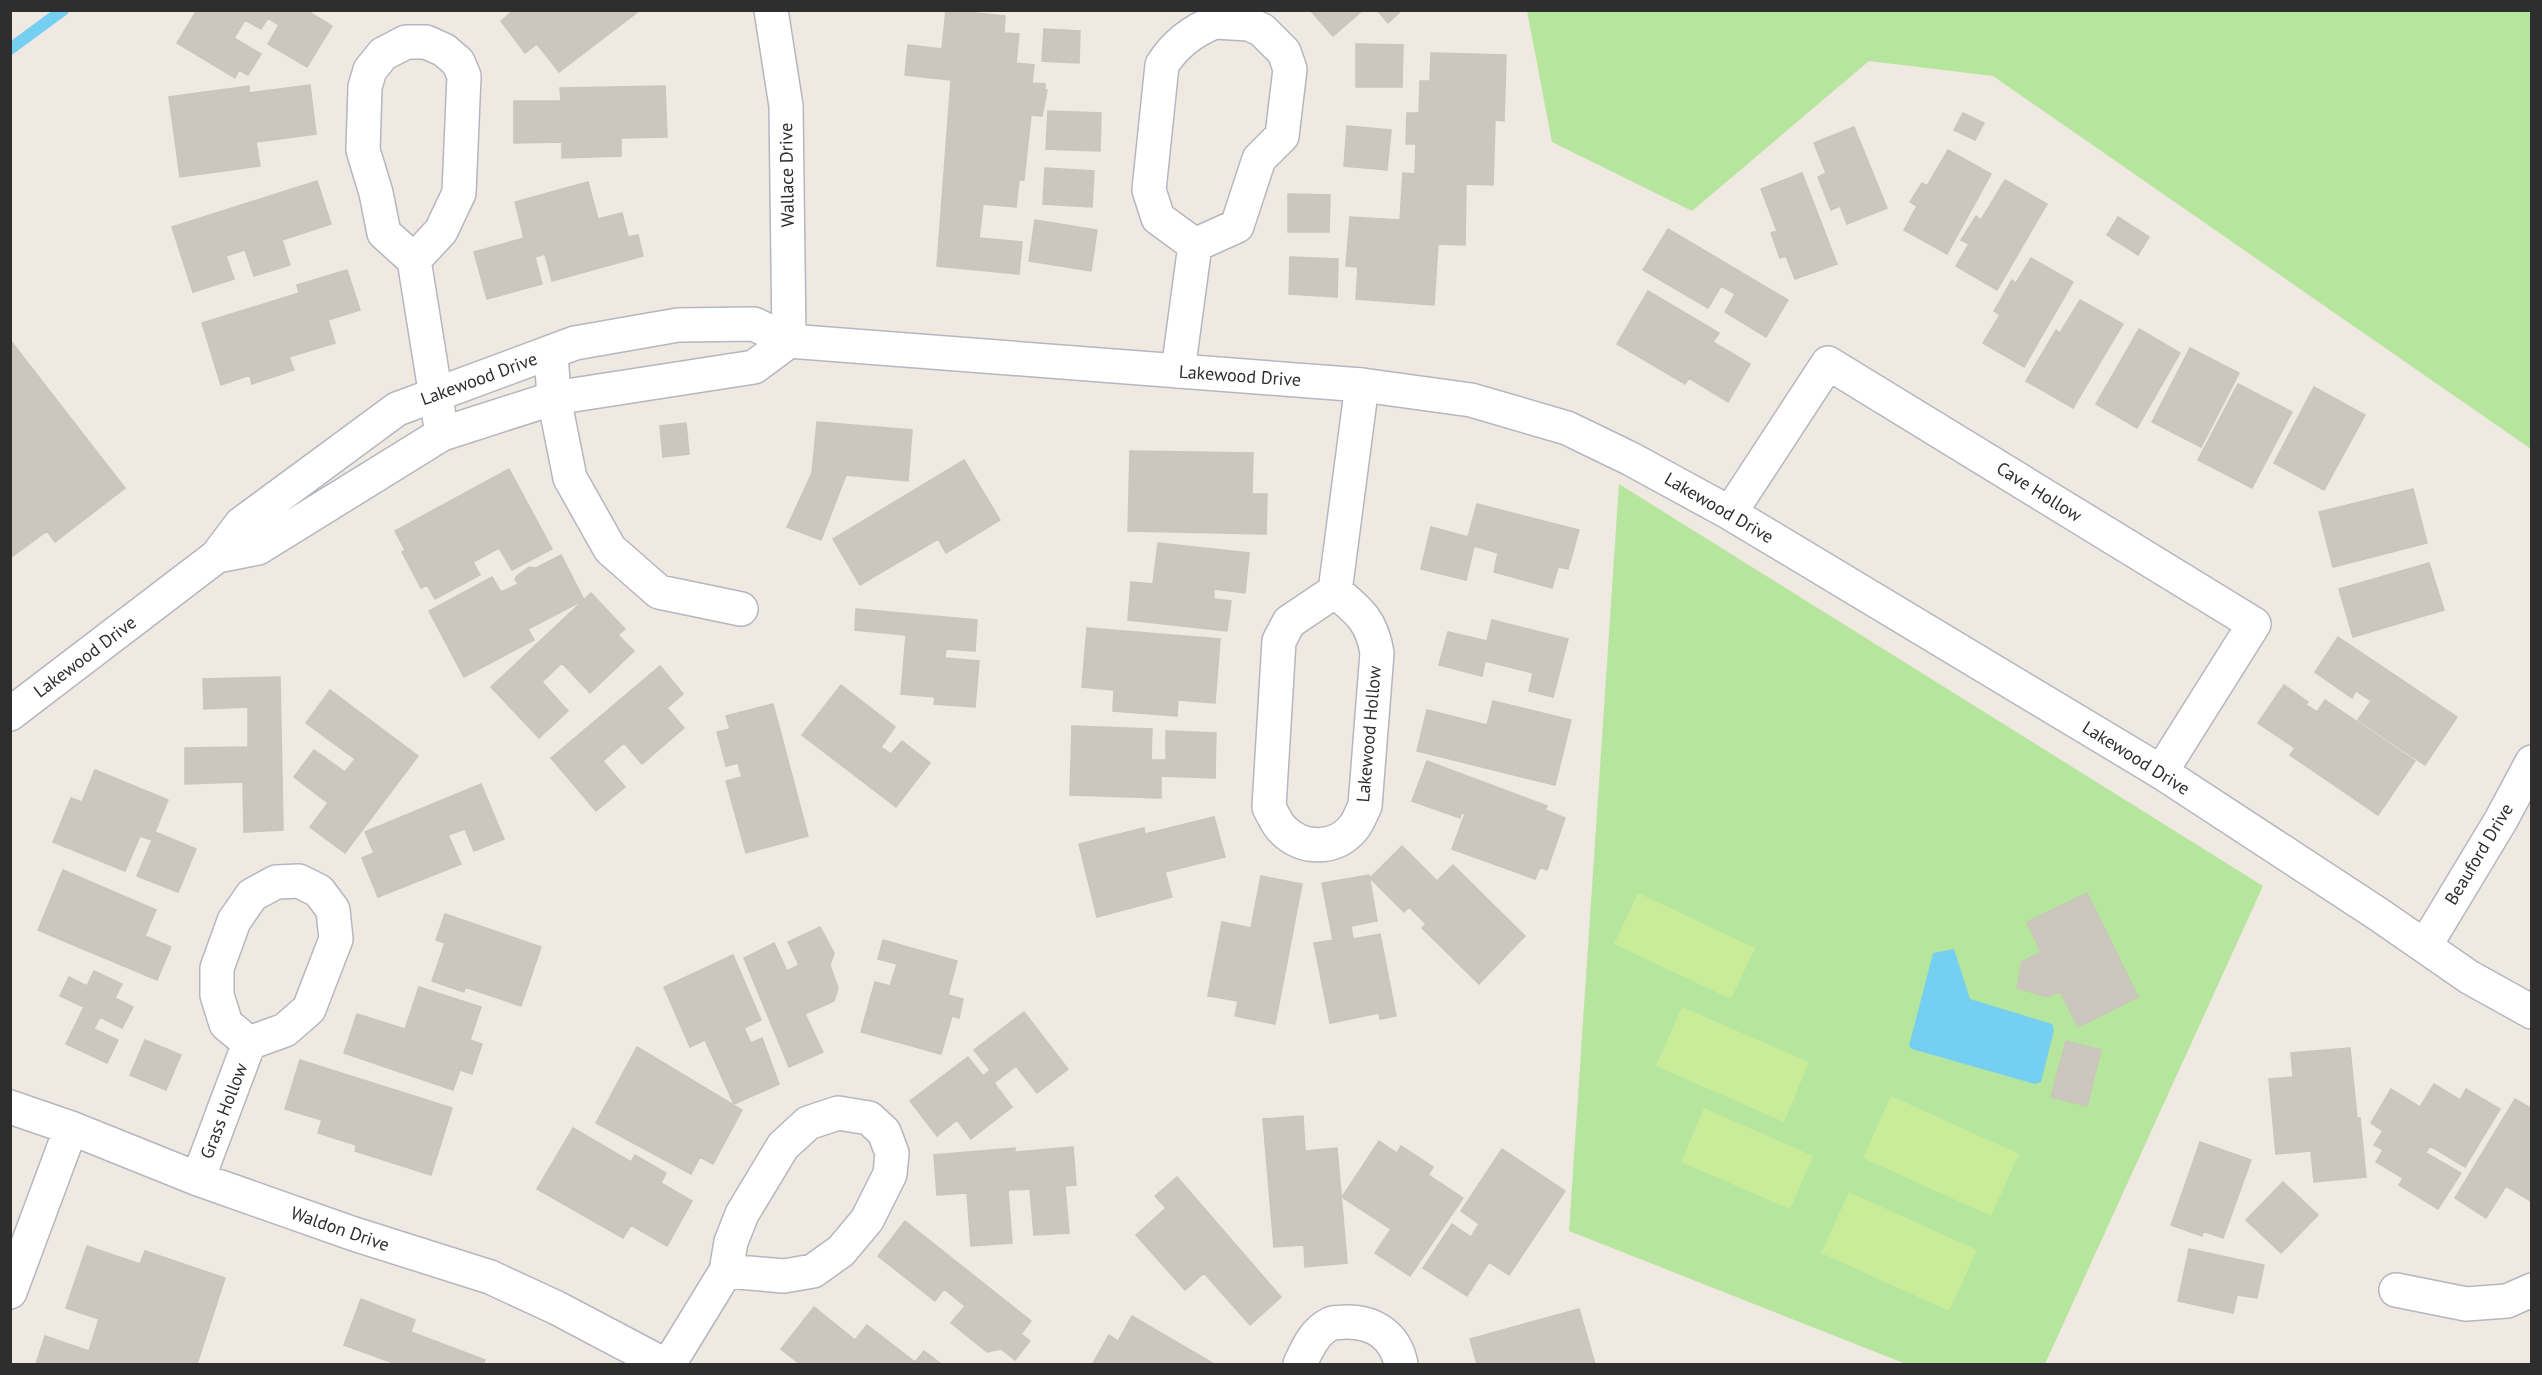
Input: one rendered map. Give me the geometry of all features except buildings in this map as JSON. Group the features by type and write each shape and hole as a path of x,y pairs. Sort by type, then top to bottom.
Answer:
{"street":[{"name":"Wallace Drive","path":"771,10 786,106 789,341"},
{"path":"1215,22 1249,24 1262,30 1284,52 1290,69 1282,136 1259,159 1237,226 1195,245 1158,218 1149,190 1162,65 1172,48 1200,28 1215,22"},
{"path":"414,260 441,231 459,193 464,76 458,62 444,50 426,42 406,42 383,54 370,70 365,87 363,150 376,193 384,233 414,260 442,434"},
{"path":"1178,371 1195,245"},
{"name":"Lakewood Drive","path":"13,707 217,556 241,524 397,409 575,344 678,325 754,324 789,341 1362,385 1471,400 1567,428 1631,459 1730,513 2161,772 2425,945 2469,977 2532,1012"},
{"name":"Lakewood Drive","path":"217,556 258,549 442,434 554,398 754,367 789,341"},
{"path":"551,353 554,398 570,478 610,549 659,592 741,609"},
{"name":"Cave Hollow","path":"1730,513 1828,363 2254,624 2161,772"},
{"path":"1335,591 1362,385"},
{"name":"Lakewood Hollow","path":"1335,591 1358,610 1374,634 1377,653 1365,806 1355,826 1339,841 1319,845 1300,843 1282,830 1269,807 1279,641 1290,622 1335,591"},
{"name":"Beauford Drive","path":"2425,945 2501,820 2532,762"},
{"name":"Grass Hollow","path":"198,1179 249,1043 285,1030 309,1009 336,939 333,910 319,891 299,881 276,882 252,895 234,921 217,968 217,995 226,1024 249,1043"},
{"name":"Waldon Drive","path":"10,1107 71,1128 198,1179 354,1234 490,1276 557,1308 663,1365"},
{"path":"669,1365 726,1271 731,1242 741,1214 783,1146 808,1123 838,1113 869,1118 884,1132 892,1153 890,1174 867,1220 841,1251 813,1271 784,1276 726,1271"},
{"path":"10,1292 71,1128"},
{"path":"2396,1290 2466,1304 2507,1301 2532,1290"},
{"path":"1300,1365 1311,1341 1331,1323 1357,1322 1382,1331 1398,1348 1401,1365"}],"green space":[{"path":"1527,11 2531,11 2531,449 1993,76 1869,61 1692,211 1552,142"},
{"path":"1619,484 2263,886 2045,1364 1906,1364 1569,1231"},
{"path":"1638,893 1755,948 1731,999 1614,944"},
{"path":"1682,1007 1809,1062 1784,1122 1656,1066"},
{"path":"1891,1096 2019,1154 1991,1216 1863,1158"},
{"path":"1704,1108 1813,1156 1790,1209 1681,1162"},
{"path":"1849,1192 1977,1250 1949,1311 1821,1253"}],"water":[{"path":"1954,949 1970,999 2052,1024 2054,1030 2041,1082 2035,1084 1912,1049 1909,1046 1933,953"}],"waterway":[{"path":"10,49 63,10"}]}
